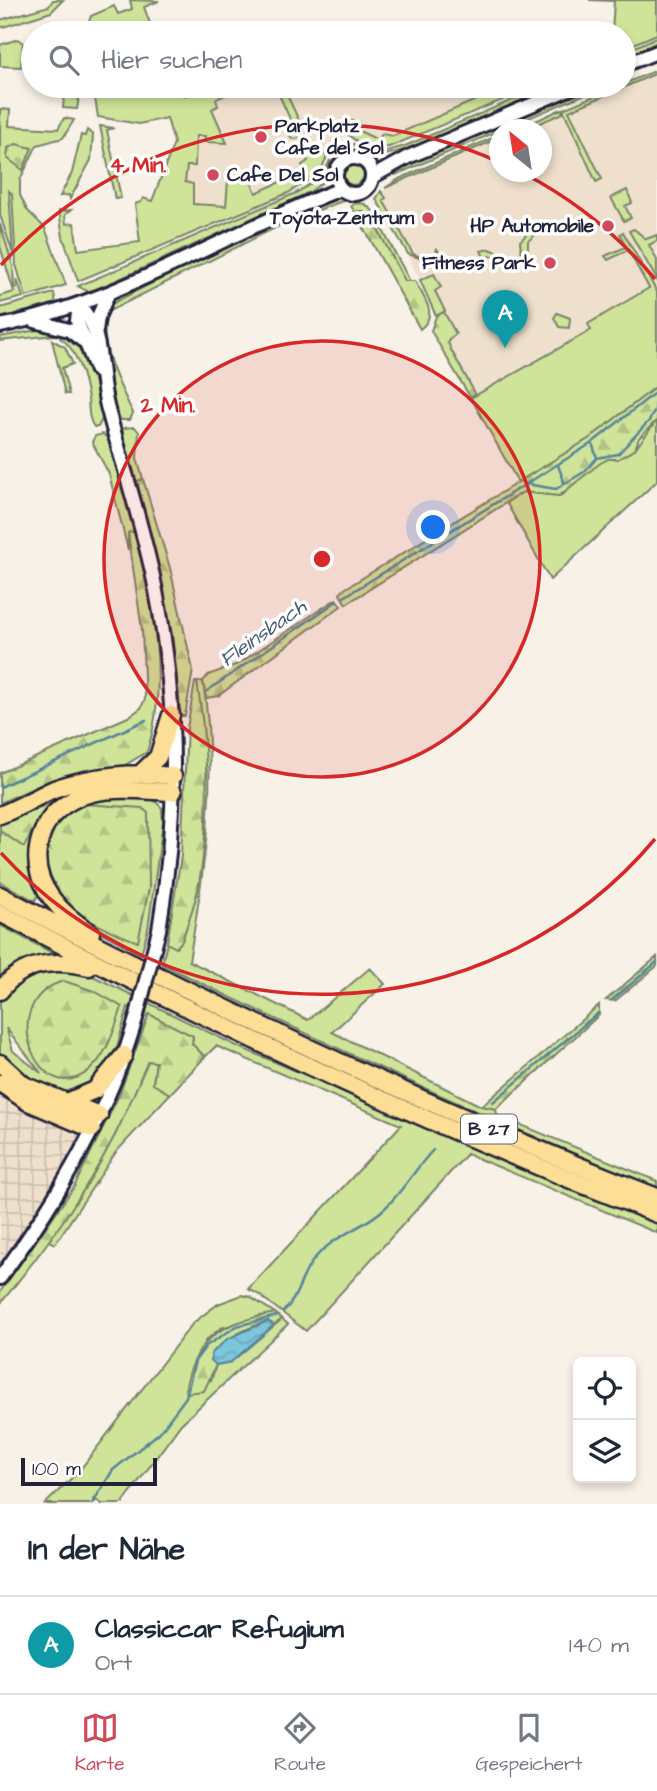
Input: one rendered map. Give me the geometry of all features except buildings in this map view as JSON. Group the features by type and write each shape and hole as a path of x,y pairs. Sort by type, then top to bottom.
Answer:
{"highway":[{"path":"140,774 158,757 172,715"},
{"path":"0,815 75,782 140,774 173,784"},
{"path":"130,962 113,944 79,925 56,905 39,875 39,845 51,817 75,799 106,792 173,784"},
{"name":"B 27","path":"0,895 130,962 348,1067 553,1156 657,1197"},
{"name":"B 27","path":"0,913 251,1039 433,1122 657,1214"},
{"path":"0,991 19,973 45,963 62,961 109,968"},
{"path":"67,1102 95,1090 124,1055"},
{"path":"0,1063 24,1086 67,1102 96,1122"},
{"path":"0,1083 27,1102 96,1122"}],"street":[{"path":"636,59 657,47"},
{"path":"636,60 657,52"},
{"path":"370,171 548,98"},
{"path":"356,158 370,171 367,188 360,193 352,194 339,184 337,170 346,160 356,158"},
{"path":"0,326 31,320 108,293 339,184"},
{"path":"89,340 108,293"},
{"path":"0,1278 52,1202 96,1122 124,1055 159,930 170,858 172,715 167,656 156,589 89,340 77,321 79,305"},
{"path":"31,320 69,330 89,340"}],"shaded area":[{"path":"657,70 657,363 511,464 435,331 439,316 376,196 399,179 489,139 489,182 552,182 552,119 537,119 589,98 636,98 636,79"},
{"path":"205,98 502,98 389,145 350,131 315,164 312,175 151,246"},
{"path":"0,1083 92,1129 0,1277"}],"green space":[{"path":"53,0 63,0 51,12 0,28 0,20 49,6"},
{"path":"130,0 159,1 144,7 149,21 89,21 91,16 114,6 118,14 132,9"},
{"path":"589,0 657,0 657,34 636,43 636,21 613,21 614,1"},
{"path":"657,37 657,42 636,53 636,47"},
{"path":"18,39 21,41 21,67 0,66 0,45"},
{"path":"657,70 657,73 636,82 636,79"},
{"path":"64,98 79,98 77,109 63,108"},
{"path":"95,98 218,98 216,99 218,106 212,109 227,143 205,142 205,136 196,136 195,166 187,166 185,182 193,184 193,204 226,206 228,181 251,181 256,193 305,171 302,165 308,161 305,156 299,158 301,152 318,151 327,156 320,173 288,193 78,281 63,237 59,211 71,210 65,215 66,224 74,223 78,250 140,242 135,204 143,198 152,201 174,143 167,118 139,124 98,117"},
{"path":"280,98 289,98 307,138 292,139 290,135 296,132"},
{"path":"480,98 507,98 389,147 362,144 341,128 352,121 359,122 355,129 378,140 382,134 393,136"},
{"path":"517,98 533,98 422,145 385,155 386,151 405,146"},
{"path":"562,98 576,98 527,119 513,119"},
{"path":"590,98 599,98 569,111 602,179 596,182 563,109"},
{"path":"0,109 10,110 9,126 58,129 64,118 74,120 63,138 37,145 20,180 20,195 27,210 45,228 66,285 26,297 16,265 12,194 9,191 13,254 0,215"},
{"path":"561,109 563,113 549,119 540,119"},
{"path":"100,126 114,128 107,130 121,198 115,199"},
{"path":"489,129 489,135 395,175 391,171"},
{"path":"87,130 93,135 91,160 70,199 69,195 60,196 72,173 81,135 85,136"},
{"path":"489,139 489,142 385,188 399,179"},
{"path":"347,142 377,152 380,158 367,157 341,146"},
{"path":"16,144 32,148 23,170 7,158 8,148"},
{"path":"330,160 329,177 310,192 95,290 87,291 78,286 296,193 323,176"},
{"path":"353,163 361,166 364,174 361,182 353,185 345,182 342,174 345,166"},
{"path":"627,190 632,203 625,206 631,218 624,221 611,198"},
{"path":"381,191 386,198 383,200 413,254 424,258 437,254 436,247 440,254 424,260 408,254 376,199"},
{"path":"341,195 353,197 289,221 109,311 105,322 107,349 116,377 133,413 130,420 121,420 116,411 99,325 109,305 244,236"},
{"path":"356,203 365,204 372,210 411,283 405,281 372,219 363,211 355,212 351,206"},
{"path":"362,211 372,219 405,281 415,281 426,300 428,318 420,329 355,212"},
{"path":"0,224 13,266 14,288 17,287 17,279 23,297 0,303 0,296 14,292 0,246"},
{"path":"634,229 646,239 657,235 657,241 649,245 657,260 657,280 629,231"},
{"path":"531,230 534,236 528,241 528,254 522,258 520,241"},
{"path":"623,232 657,292 657,386 590,438 518,482 471,398 591,330 588,324 649,288 628,250 608,260 605,256 626,247 620,234"},
{"path":"489,249 505,254 512,263 506,267 495,256 484,257 481,251"},
{"path":"434,274 441,287 435,291 445,311 436,316 420,280"},
{"path":"54,293 56,304 0,318 0,308"},
{"path":"444,312 456,334 448,341 450,348 476,395 470,397 431,331 436,316"},
{"path":"557,313 570,318 569,328 559,327 554,318"},
{"path":"43,329 59,330 55,335 0,341 0,337"},
{"path":"63,332 72,339 86,358 103,417 98,427 94,427 91,421 87,391 79,365 71,349 60,338"},
{"path":"52,340 65,347 73,364 62,368 69,394 65,394"},
{"path":"657,386 657,420 639,438 635,449 618,459 608,459 599,464 559,496 523,492 346,604 340,594 343,590 590,438"},
{"path":"657,420 657,481 550,580 506,502 523,492 559,496 564,494 597,464 633,450"},
{"path":"135,427 139,432 137,458 143,479 137,482 154,554 121,435 124,428"},
{"path":"103,434 111,442 135,531 128,533 128,550 109,474 92,442 95,436"},
{"path":"143,479 170,568 193,670 185,716 181,716 172,634 137,481"},
{"path":"135,531 152,613 158,670 154,726 147,752 125,765 53,779 0,803 0,773 128,717 141,708 145,699 142,630 128,533"},
{"path":"336,599 341,606 218,696 206,698 203,681 208,675 238,664"},
{"path":"203,681 209,751 208,821 189,961 308,1020 370,968 385,984 332,1032 481,1106 496,1109 497,1115 657,1181 657,1188 408,1080 162,964 167,943 176,947 182,941 198,889 207,774 197,682"},
{"path":"195,682 201,707 206,759 205,838 196,896 182,941 176,948 167,943 181,856 187,728"},
{"path":"159,781 161,784 70,795 31,871 39,893 35,901 0,882 0,831 24,846 37,822 52,803 0,824 0,821 86,785"},
{"path":"149,795 162,808 163,822 148,929 141,954 85,924 60,903 41,868 54,819 87,798"},
{"path":"53,802 37,822 24,847 0,831 0,824"},
{"path":"84,804 142,808 148,813 149,888 138,942 102,927 77,911 58,890 48,870 44,849 49,830 60,818"},
{"path":"0,925 56,955 31,960 0,982"},
{"path":"657,957 657,966 615,1001 606,1000"},
{"path":"67,967 91,975 239,1047 657,1223 657,1233 467,1154 306,1331 248,1289 401,1125 216,1046 205,1057 192,1044 193,1036 128,1007 117,1047 94,1082 67,1095 25,1081 0,1056 0,998 33,969","holes":["6,1028 41,1073 13,1051"]},
{"path":"64,981 94,991 122,1007 106,1048 94,1066 76,1078 60,1079 46,1072 36,1059 29,1042 28,1023 33,1006 44,991"},
{"path":"599,1005 599,1015 496,1109 482,1106"},
{"path":"149,1014 193,1036 192,1044 205,1057 170,1094 153,1084 156,1062 148,1061 115,1135 90,1180 47,1243 0,1304 0,1292 74,1187 119,1095"},
{"path":"148,1061 156,1062 153,1083 170,1094 116,1152 55,1244 49,1241 115,1135"},
{"path":"242,1295 275,1313 221,1328 205,1341 211,1381 216,1365 231,1362 282,1319 288,1324 181,1424 122,1504 102,1504 96,1500 93,1504 45,1504 79,1471 193,1323 218,1304"},
{"path":"275,1313 282,1319 274,1325 268,1321 252,1327 217,1348 211,1354 216,1365 204,1391 187,1393 185,1390 190,1371 205,1344 227,1327"}],"water":[{"path":"268,1321 274,1325 231,1362 216,1365 211,1360 211,1354 227,1339"}],"waterway":[{"name":"Fleinsbach","path":"526,484 556,489 584,472 597,458 618,454 649,421 655,410 657,391"},
{"name":"Fleinsbach","path":"344,597 592,443 657,391"},
{"name":"Fleinsbach","path":"592,443 597,458"},
{"name":"Fleinsbach","path":"558,465 564,482"},
{"name":"Fleinsbach","path":"207,691 337,601"},
{"name":"Fleinsbach","path":"0,787 146,720"},
{"path":"612,1000 657,962"},
{"path":"493,1102 598,1013"},
{"path":"283,1312 289,1306 315,1258 331,1243 385,1208 433,1150"},
{"path":"92,1504 113,1470 159,1433 186,1397 195,1361 206,1346 237,1326 277,1316"}],"place":[{"name":"Parkplatz Cafe del Sol","path":"261,137"},
{"name":"Cafe Del Sol","path":"213,175"},
{"name":"Toyota-Zentrum","path":"428,218"},
{"name":"HP Automobile","path":"608,226"},
{"name":"Fitness Park","path":"550,263"},
{"name":"Classiccar Refugium","path":"505,348"}]}
